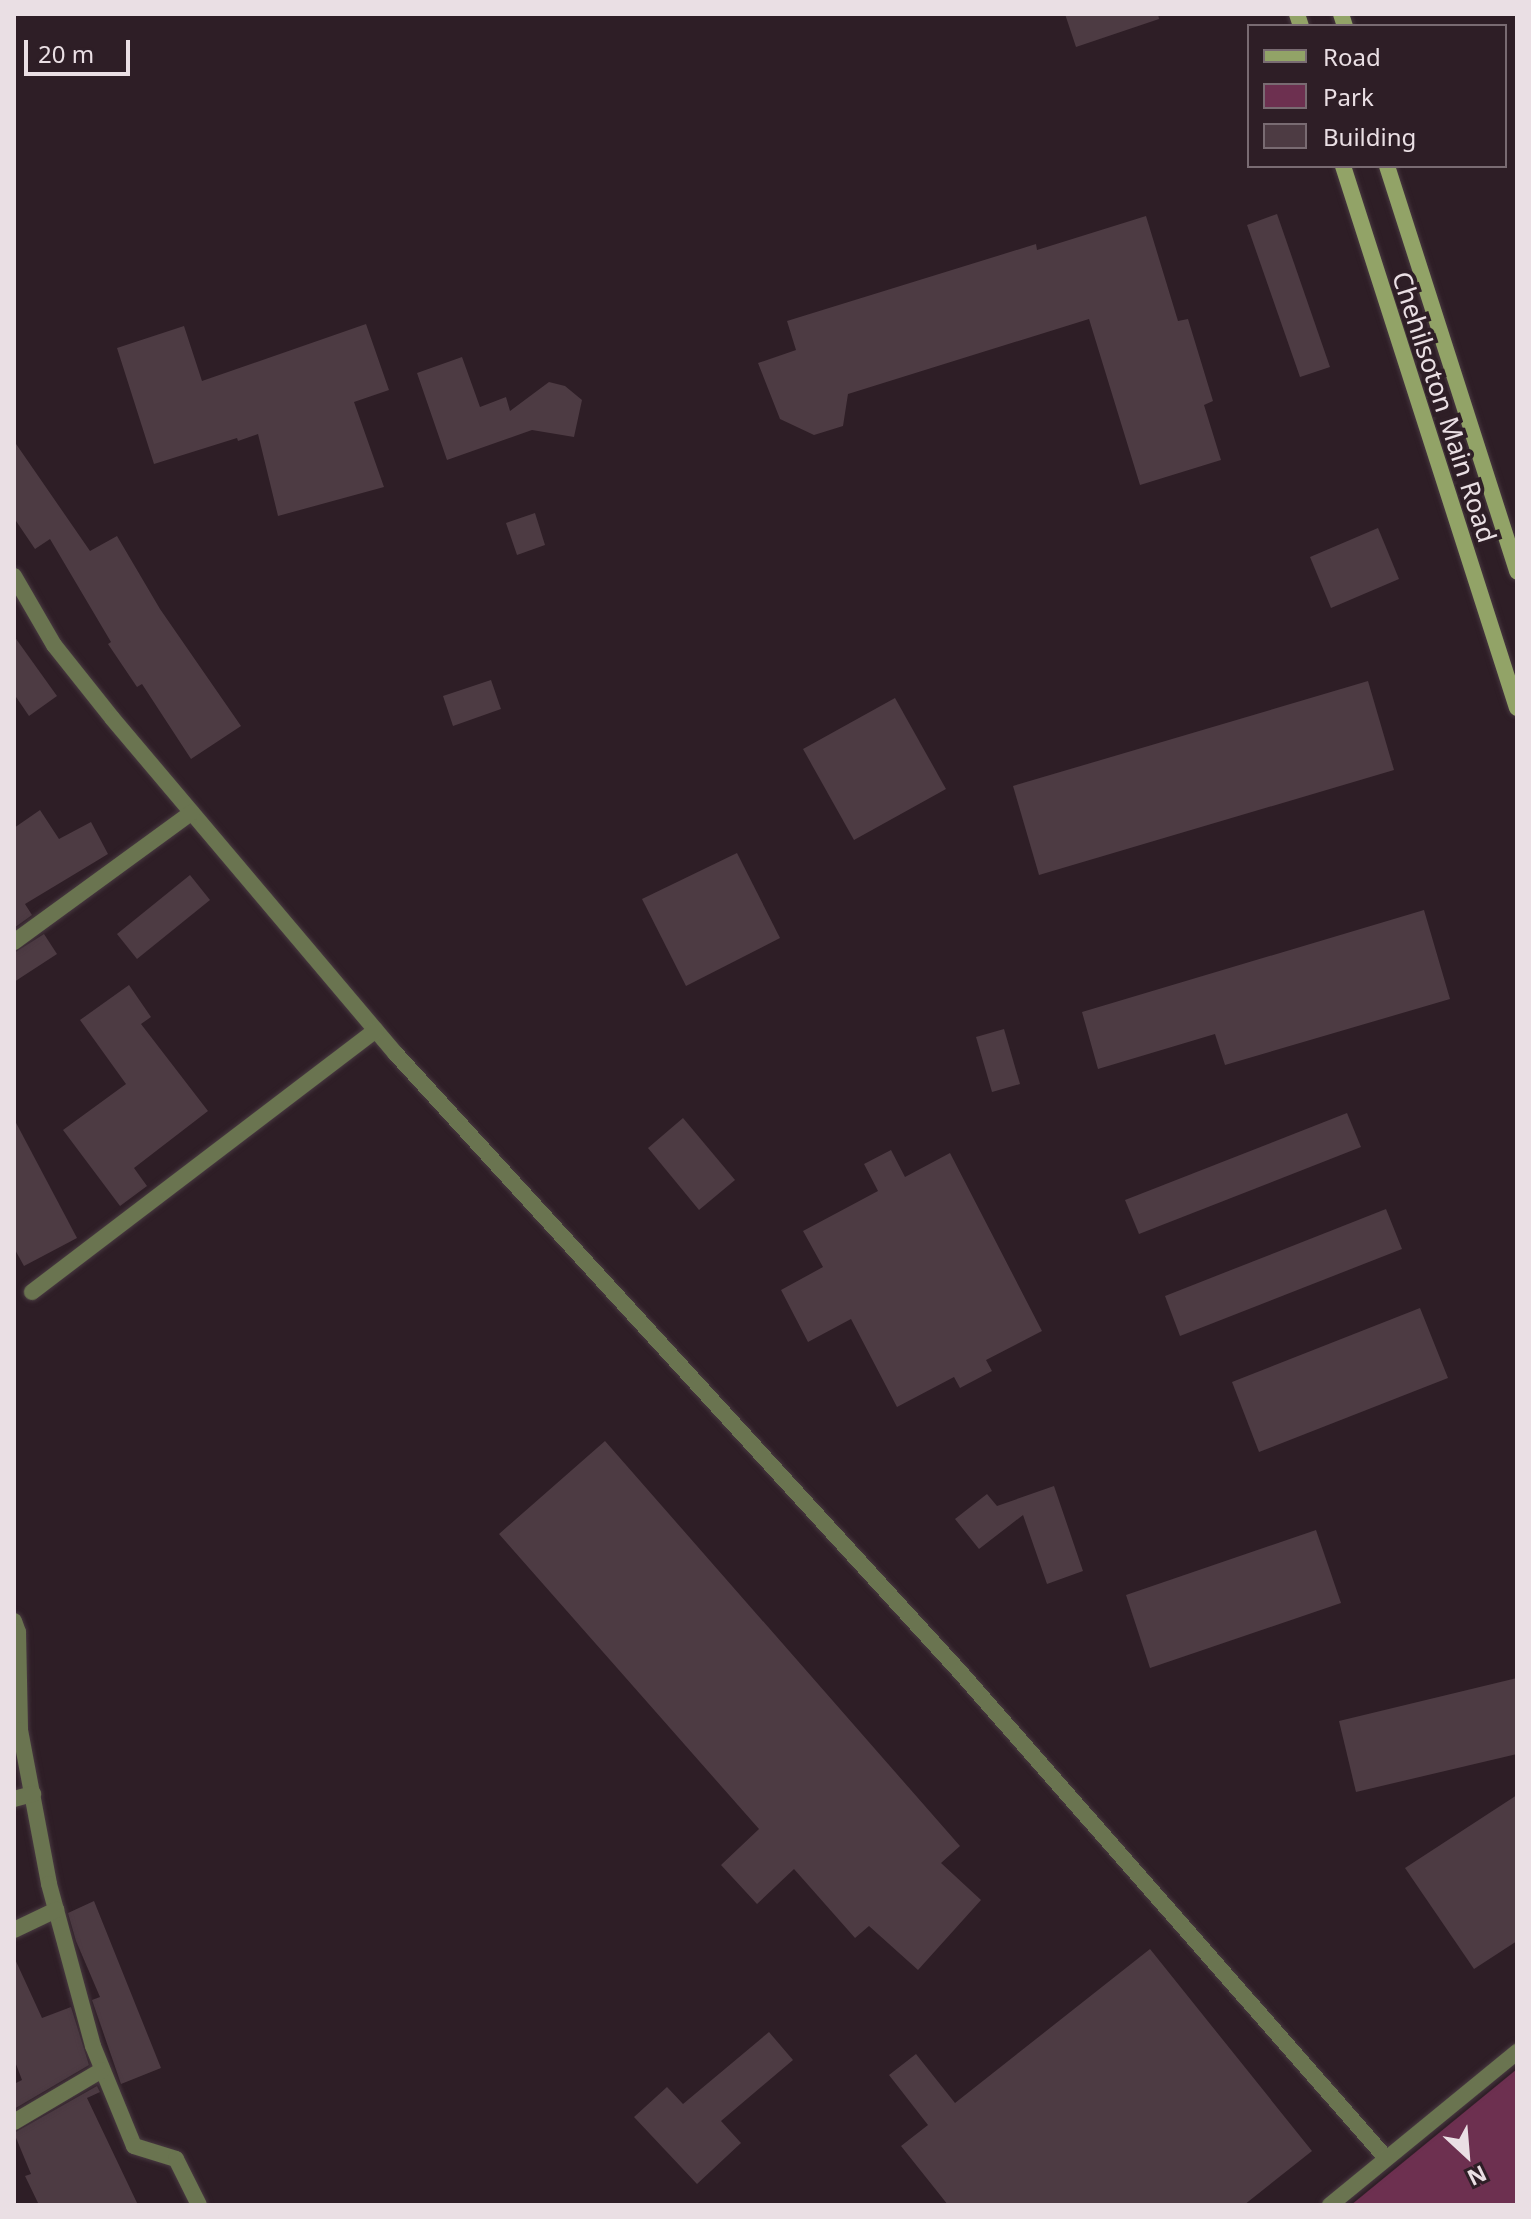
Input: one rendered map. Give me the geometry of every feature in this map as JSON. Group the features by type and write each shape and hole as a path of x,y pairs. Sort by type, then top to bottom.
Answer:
{"main road":[{"name":"Chehilsoton Main Road","path":"1344,168 1517,708"},
{"name":"Chehilsoton Main Road","path":"1388,168 1517,572"}],"street":[{"path":"14,576 54,645 376,1030 961,1673 1386,2158"},
{"path":"14,942 192,812"},
{"path":"32,1292 376,1030"},
{"path":"15,1628 20,1730 56,1910 102,2070 134,2146 176,2159 199,2205"},
{"path":"14,1799 33,1794"},
{"path":"14,1930 56,1910"},
{"path":"1330,2205 1517,2052"},
{"path":"14,2122 102,2070"}],"green space":[{"path":"1517,2069 1517,2205 1351,2205"}],"building":[{"path":"1065,14 1158,14 1159,19 1076,47"},
{"path":"1277,214 1330,367 1300,377 1247,225"},
{"path":"1146,216 1178,321 1188,319 1213,401 1204,405 1221,460 1140,485 1089,319 848,394 843,426 814,435 780,419 758,363 796,350 787,321 1036,244 1037,250"},
{"path":"366,324 389,390 354,402 384,487 278,516 258,434 154,464 117,348 184,326 202,381"},
{"path":"462,357 480,407 506,397 510,411 549,382 565,386 582,400 574,437 532,430 447,460 417,373"},
{"path":"14,441 90,551 117,536 160,609 241,726 191,759 142,684 137,687 108,644 111,642 50,539 35,549 14,518"},
{"path":"535,513 545,545 517,555 506,523"},
{"path":"1378,528 1399,579 1331,608 1310,557"},
{"path":"14,636 57,696 29,716 14,694"},
{"path":"491,680 501,709 453,726 443,696"},
{"path":"1368,681 1394,770 1039,875 1013,786"},
{"path":"895,698 946,789 854,840 803,749"},
{"path":"40,810 59,839 91,822 108,854 25,904 32,915 14,928 14,828"},
{"path":"737,853 780,938 686,986 642,899"},
{"path":"190,875 210,900 137,959 117,934"},
{"path":"1424,910 1450,999 1225,1065 1215,1034 1098,1069 1082,1012"},
{"path":"44,934 57,954 14,982 14,953"},
{"path":"129,985 151,1017 141,1024 208,1111 134,1168 147,1186 120,1206 63,1130 126,1084 80,1020"},
{"path":"1004,1029 1020,1084 992,1092 976,1037"},
{"path":"1347,1113 1361,1147 1139,1234 1125,1200"},
{"path":"683,1118 735,1180 699,1210 648,1148"},
{"path":"14,1119 77,1238 24,1266 14,1248"},
{"path":"891,1150 905,1177 950,1153 1042,1331 986,1360 992,1371 960,1388 954,1377 897,1407 851,1319 808,1342 781,1290 823,1267 803,1231 878,1191 864,1164"},
{"path":"1386,1209 1402,1249 1180,1336 1165,1296"},
{"path":"1420,1308 1448,1378 1259,1452 1232,1382"},
{"path":"605,1441 960,1846 941,1863 981,1900 918,1970 869,1926 855,1938 794,1869 757,1904 721,1865 759,1829 499,1534"},
{"path":"1054,1486 1083,1571 1047,1584 1023,1515 979,1549 955,1519 987,1494 997,1506"},
{"path":"1316,1530 1341,1603 1150,1668 1126,1595"},
{"path":"1517,1678 1517,1754 1356,1792 1339,1721"},
{"path":"1517,1795 1517,1941 1474,1969 1405,1868"},
{"path":"94,1901 161,2068 121,2084 92,2000 100,1997 76,1941 68,1913"},
{"path":"1150,1949 1312,2151 1244,2205 948,2205 901,2146 928,2125 889,2075 916,2054 955,2103"},
{"path":"14,1957 42,2018 71,2007 89,2065 14,2109 14,2084 22,2080 14,2059"},
{"path":"769,2032 793,2060 721,2121 741,2143 697,2184 634,2117 667,2087 683,2104"},
{"path":"97,2086 100,2092 87,2098 138,2205 39,2205 25,2176 31,2174 14,2133"}]}
